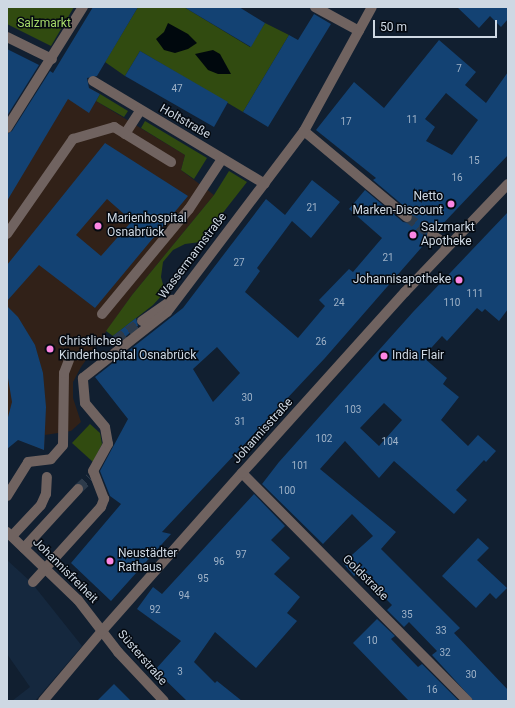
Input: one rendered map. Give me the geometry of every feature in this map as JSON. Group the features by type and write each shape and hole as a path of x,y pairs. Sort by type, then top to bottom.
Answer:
{"street":[{"path":"7,128 83,7"},
{"path":"315,7 359,31"},
{"name":"Wassermannstraße","path":"46,568 101,507 104,499 93,471 108,444 105,427 85,403 83,378 168,312 304,131 372,7"},
{"path":"7,37 52,58"},
{"name":"Holtstraße","path":"93,82 265,184"},
{"path":"125,134 140,111"},
{"path":"7,234 73,139 114,127 171,162"},
{"path":"304,131 407,217"},
{"path":"102,314 189,209 222,159"},
{"name":"Johannisstraße","path":"43,701 102,631 242,473 448,245 508,184"},
{"path":"432,235 448,245"},
{"path":"142,321 181,294"},
{"path":"7,496 28,462 51,459 63,445 64,373 69,360"},
{"name":"Goldstraße","path":"242,473 468,701"},
{"path":"9,534 41,505 46,494 47,478"},
{"path":"24,548 78,489"},
{"name":"Johannisfreiheit","path":"9,534 78,600 102,631"},
{"path":"33,582 46,568"},
{"name":"Süsterstraße","path":"102,631 164,701"}],"shaded area":[{"path":"168,23 188,34 197,43 188,49 175,53 164,50 156,39 164,32"},
{"path":"213,50 220,54 231,74 218,74 208,70 195,54"},
{"name":"Marienhospital Osnabrück","path":"79,82 100,94 96,101 185,155 181,170 214,195 132,295 81,367 73,382 73,398 81,422 71,431 45,435 44,450 14,438 7,449 7,144"},
{"path":"7,560 31,582 82,646 35,701 12,701 30,687 7,654"}],"green space":[{"name":"Salzmarkt","path":"7,7 74,7 51,46 7,24"},
{"path":"138,7 184,7 250,47 265,23 289,35 243,112 140,51 125,76 105,62"},
{"path":"100,94 128,111 124,117 96,101"},
{"path":"145,121 207,158 194,179 181,170 185,155 141,128"},
{"path":"229,171 247,182 200,242 185,244 173,250 163,262 161,277 165,292 153,305 113,336 106,331 132,295 214,195"},
{"path":"90,424 100,433 102,444 93,462 72,443"}],"building":[{"path":"93,7 138,7 97,76 87,78 89,88 100,94 89,113 68,99 7,201 7,134 12,131 50,71 53,73"},
{"path":"184,7 239,7 265,23 251,47"},
{"path":"457,7 508,7 508,19 501,27 490,16 479,28"},
{"path":"314,14 331,24 268,127 243,112 289,35 298,40"},
{"path":"439,40 476,72 465,85 486,103 508,72 508,155 437,230 432,229 427,231 428,240 325,358 162,532 171,534 111,601 71,563 121,504 110,496 100,471 128,419 95,377 183,308 266,199 285,215 312,180 340,202 311,238 292,221 257,268 260,271 245,292 298,338 325,306 319,300 349,269 353,272 382,238 349,209 365,190 403,222 410,223 413,218 411,212 373,180 376,178 316,130 354,82 384,108","holes":["446,93 478,120 452,155 426,141 435,127 425,119","217,347 240,373 213,402 193,369"]},
{"path":"7,49 39,65 7,116"},
{"path":"140,51 228,102 214,127 125,76"},
{"path":"105,143 188,196 95,308 39,265 7,301 7,265","holes":["107,199 132,221 101,256 76,235"]},
{"path":"508,212 508,309 499,321 485,309 482,312 477,308 447,341 442,336 423,357 447,378 443,384 459,397 441,420 468,446 478,435 496,451 486,462 484,460 456,490 467,500 454,514 394,461 379,478 345,441 320,469 396,532 381,549 460,628 454,633 508,690 508,701 474,701 432,655 437,651 409,622 404,627 387,610 392,605 359,572 354,576 343,563 373,536 352,514 323,544 262,484 279,462 413,312","holes":["384,403 402,420 379,446 360,428"]},
{"path":"7,306 18,317 35,345 43,373 46,407 44,450 18,440 7,449 7,421 12,402 7,372"},
{"path":"136,318 138,326 118,343 113,336"},
{"path":"254,494 285,526 271,540 290,558 274,574 300,597 287,613 297,621 256,668 215,632 194,662 215,683 217,681 242,701 187,701 155,670 181,641 137,609 153,587 162,594"},
{"path":"478,538 489,548 477,560 507,588 496,599 490,593 476,608 442,576"},
{"path":"377,619 395,636 391,639 418,667 422,664 459,701 409,701 353,643"},
{"path":"114,684 131,701 97,701"}],"tunnel":[{"path":"407,217 432,235"},
{"path":"116,340 142,321"},
{"path":"78,489 90,478"}],"place":[{"name":"Netto Marken-Discount","path":"451,204"},
{"name":"Marienhospital Osnabrück","path":"98,226"},
{"name":"Salzmarkt Apotheke","path":"413,235"},
{"name":"Johannisapotheke","path":"459,280"},
{"name":"Christliches Kinderhospital Osnabrück","path":"50,349"},
{"name":"India Flair","path":"384,356"},
{"name":"Neustädter Rathaus","path":"110,561"}]}
